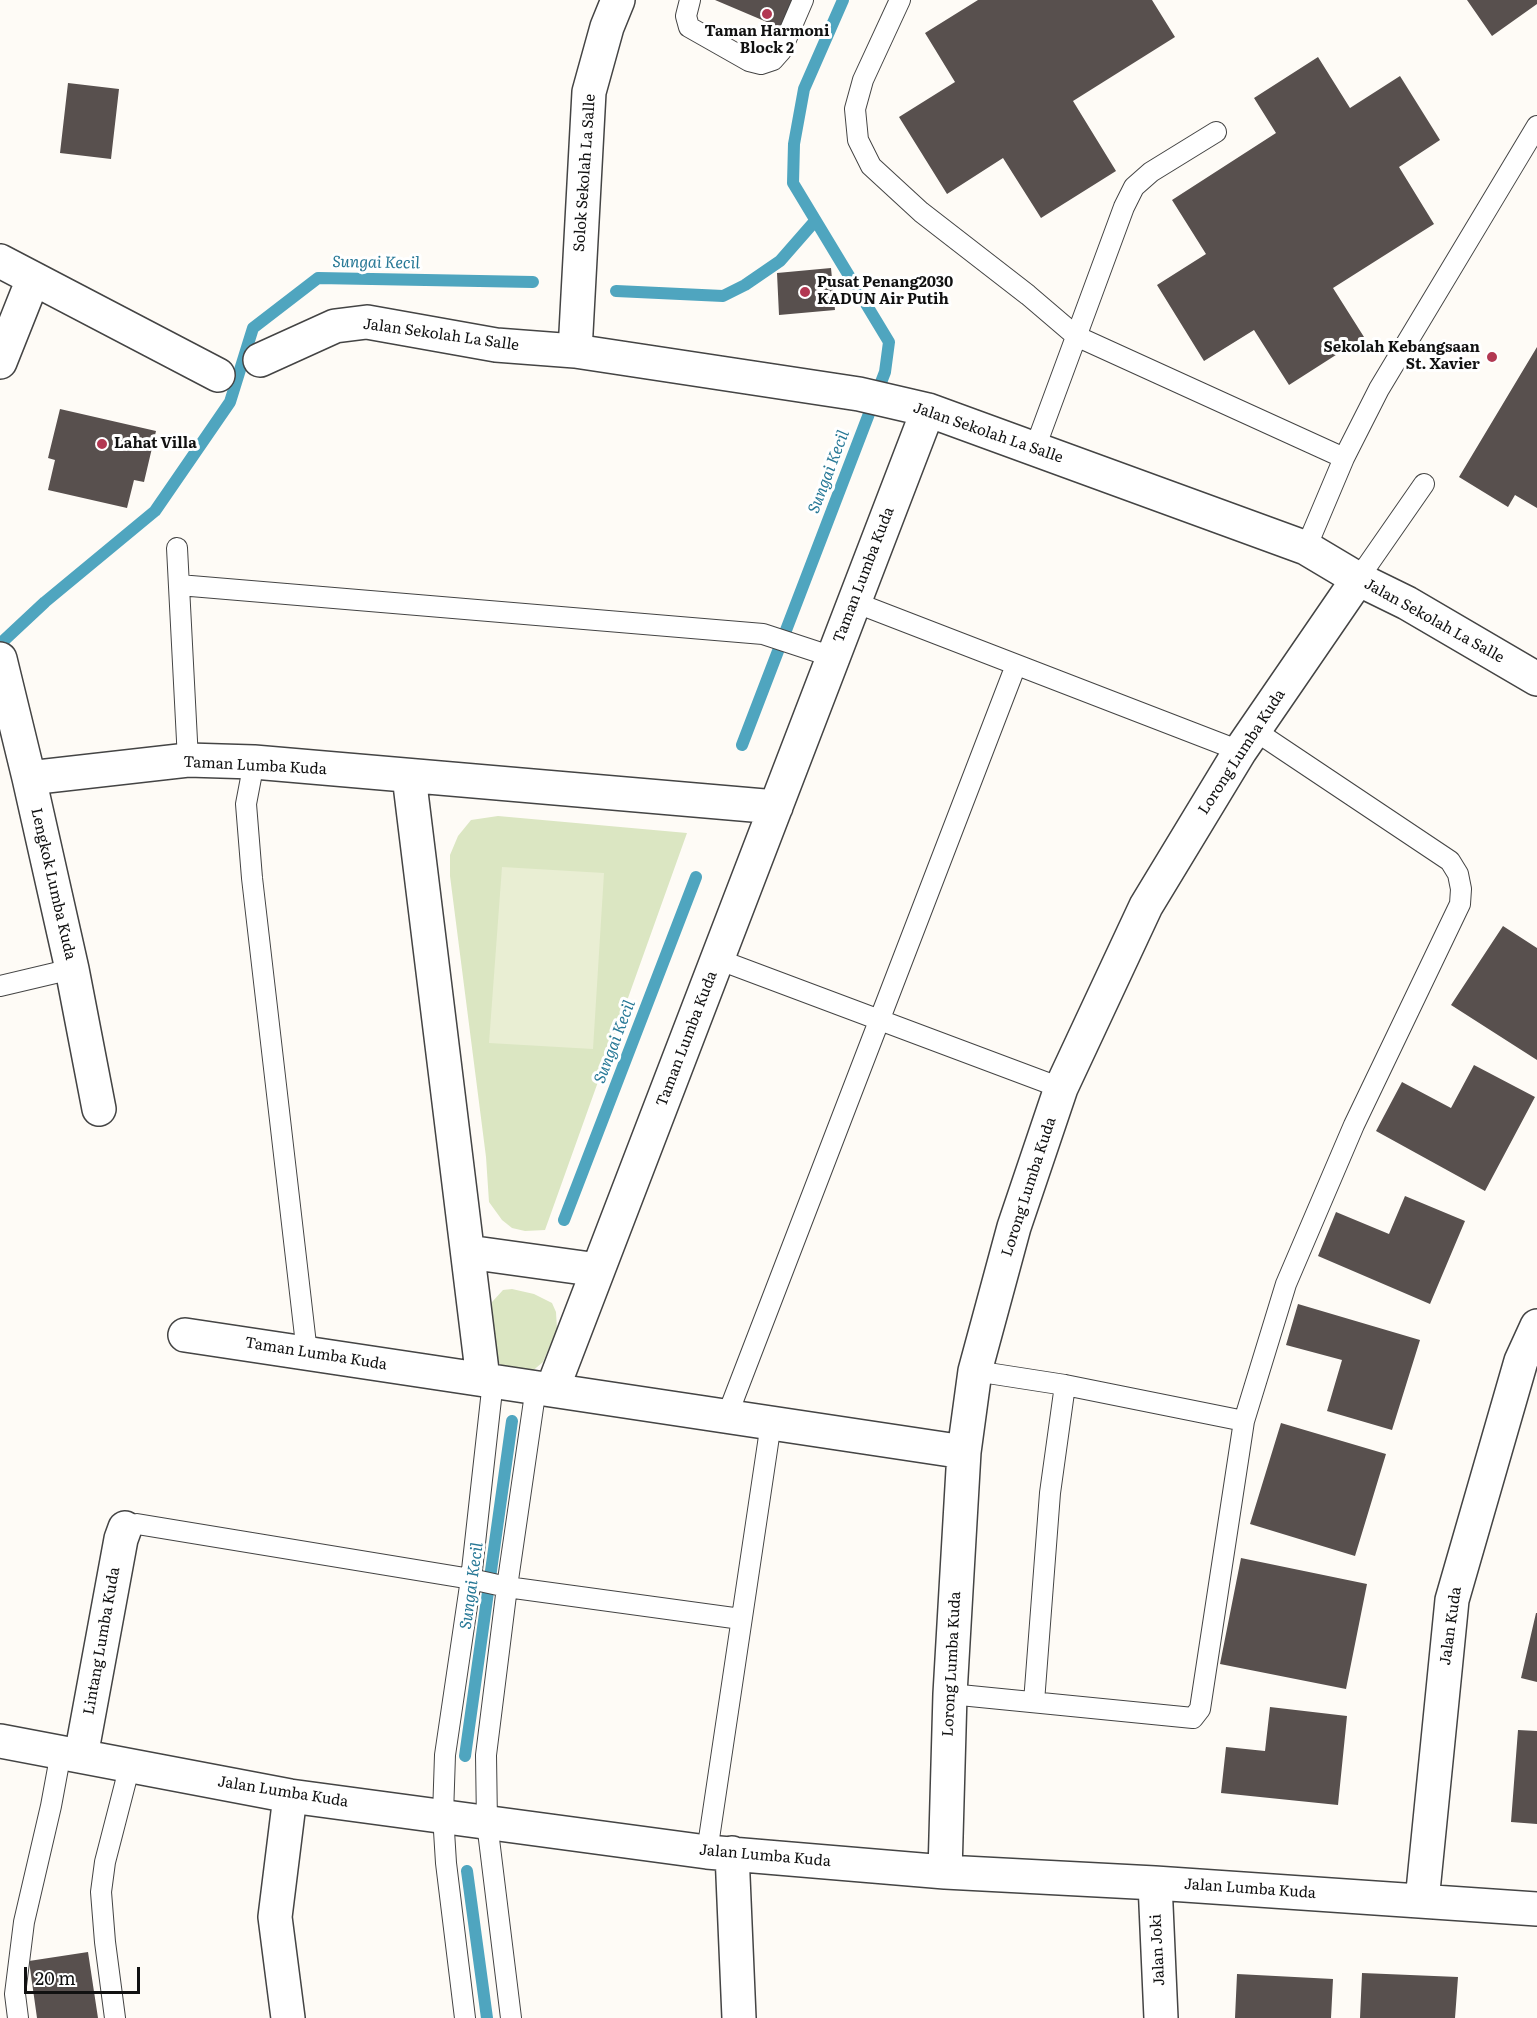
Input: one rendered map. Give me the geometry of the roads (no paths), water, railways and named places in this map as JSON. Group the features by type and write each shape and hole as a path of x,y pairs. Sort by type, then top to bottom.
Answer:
{"street":[{"name":"Solok Sekolah La Salle","path":"575,351 590,92 607,27 618,0"},
{"path":"0,261 218,375"},
{"path":"0,362 33,279"},
{"name":"Jalan Sekolah La Salle","path":"260,360 335,326 367,322 496,345 575,351 859,394 928,410 1306,548 1358,579 1407,603 1537,679"},
{"name":"Taman Lumba Kuda","path":"544,1389 598,1270 776,807 818,653 854,602 928,410"},
{"name":"Lorong Lumba Kuda","path":"945,1872 950,1694 964,1452 975,1371 1014,1227 1061,1088 1146,906 1247,741 1358,579"},
{"name":"Lengkok Lumba Kuda","path":"2,666 72,969 99,1109"},
{"name":"Taman Lumba Kuda","path":"29,778 188,760 254,762 776,807"},
{"path":"409,776 468,1252 488,1380"},
{"path":"468,1252 598,1270"},
{"name":"Jalan Kuda","path":"1422,1901 1452,1600 1521,1361 1537,1326"},
{"name":"Taman Lumba Kuda","path":"185,1335 964,1452"},
{"name":"Lintang Lumba Kuda","path":"71,1754 125,1528"},
{"name":"Jalan Lumba Kuda","path":"0,1742 290,1796 719,1852 945,1872 1155,1883 1537,1910"},
{"path":"288,2018 275,1917 290,1796"},
{"path":"719,1852 739,2018"},
{"name":"Jalan Joki","path":"1155,1883 1161,2018"}],"lane":[{"path":"690,0 686,16 689,27 749,61 761,64 773,60 781,51 803,0"},
{"path":"900,0 864,80 855,109 858,140 871,166 921,212 1028,295 1076,336 1344,458"},
{"path":"1306,548 1344,458 1379,389 1537,126"},
{"path":"1035,448 1124,207 1134,187 1152,172 1216,132"},
{"path":"1358,579 1424,484"},
{"path":"177,548 188,760"},
{"path":"179,585 763,634 818,653"},
{"path":"854,602 1016,665 1247,741 1450,861 1458,874 1461,889 1460,904 1354,1125 1286,1284 1244,1421 1200,1709 1193,1718 950,1694"},
{"path":"727,1416 1016,665"},
{"path":"254,762 246,804 252,878 307,1353"},
{"path":"717,959 1061,1088"},
{"path":"0,986 72,969"},
{"path":"975,1371 1065,1385 1244,1421"},
{"path":"465,2018 446,1863 443,1815 445,1755 471,1579 488,1380"},
{"path":"1034,1702 1050,1493 1065,1385"},
{"path":"511,2018 487,1823 486,1755 507,1587 544,1389"},
{"path":"719,1852 741,1618 771,1423"},
{"path":"125,1528 137,1524 471,1579 507,1587 741,1618"},
{"path":"18,2018 15,1994 24,1922 51,1806 71,1754"},
{"path":"115,2018 101,1892 105,1862 130,1766"}],"waterway":[{"name":"Sungai Kecil","path":"742,745 885,372 889,342 793,183 794,144 804,89 843,0"},
{"name":"Sungai Kecil","path":"616,291 723,296 745,285 780,261 815,221"},
{"name":"Sungai Kecil","path":"0,644 45,602 155,511 230,402 253,328 318,278 533,282"},
{"name":"Sungai Kecil","path":"564,1220 696,877"},
{"name":"Sungai Kecil","path":"465,1756 512,1421"},
{"name":"Sungai Kecil","path":"467,1871 487,2018"}],"place":[{"name":"Taman Harmoni Block 2","path":"767,14"},
{"name":"Pusat Penang2030 KADUN Air Putih","path":"805,292"},
{"name":"Sekolah Kebangsaan St. Xavier","path":"1492,357"},
{"name":"Lahat Villa","path":"102,444"}]}
